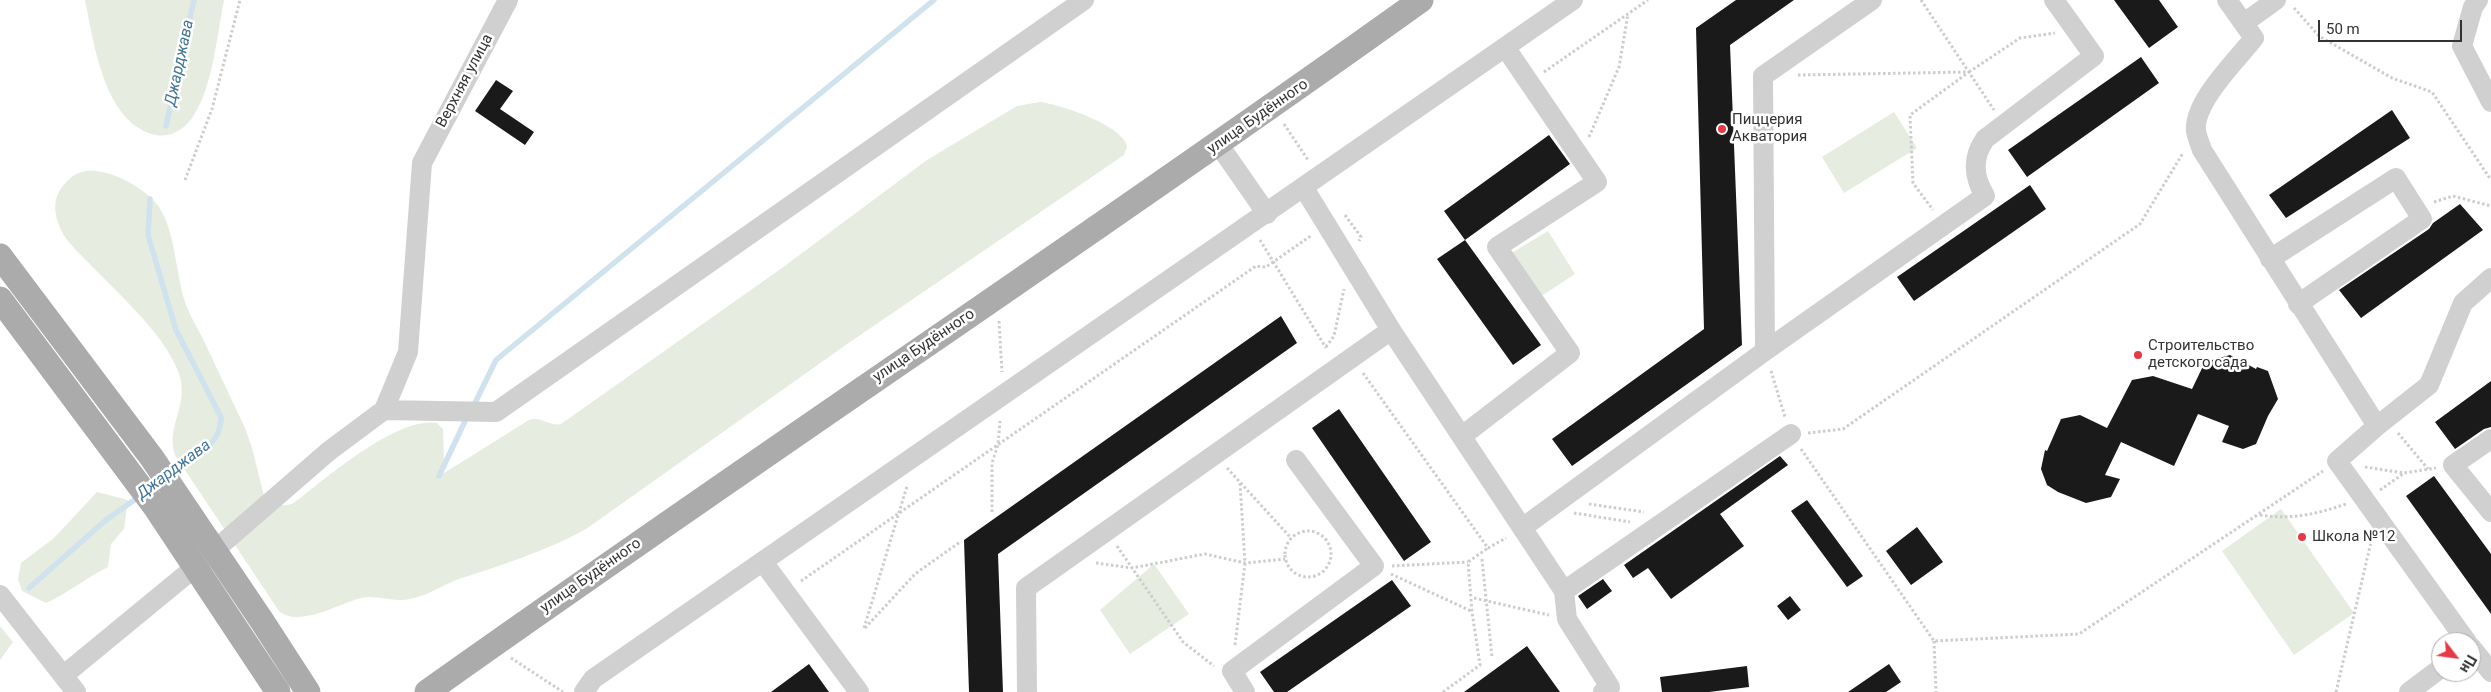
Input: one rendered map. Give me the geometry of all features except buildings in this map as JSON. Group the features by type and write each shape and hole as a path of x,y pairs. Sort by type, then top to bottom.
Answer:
{"main road":[{"name":"улица Будённого","path":"427,692 680,513 1219,145 1421,0"},
{"path":"0,256 152,458 262,620 308,692"},
{"path":"0,299 156,508 278,692"}],"street":[{"name":"Верхняя улица","path":"384,410 408,352 422,163 508,0"},
{"path":"64,675 194,568 213,549 329,451 384,410 496,412 1084,0"},
{"path":"584,692 593,679 1573,0"},
{"path":"1764,352 1763,76 1872,0"},
{"path":"1522,528 1764,352 1985,196 1978,185 1975,166 1977,151 1985,139 2094,56 2054,0"},
{"path":"2227,0 2254,38 2204,102 2197,118 2196,132 2202,150 2298,304 2382,422"},
{"path":"2478,0 2473,8 2462,46 2491,102"},
{"path":"2244,23 2284,4"},
{"path":"1462,436 1570,353 1497,247 1597,182 1506,47"},
{"path":"1219,145 1259,219"},
{"path":"2270,259 2396,178 2422,219 2298,304"},
{"path":"1304,188 1392,330 1564,591 1566,619 1610,687 1603,692"},
{"path":"2460,632 2337,461 2429,385 2463,303 2491,278"},
{"path":"1028,692 1026,588 1392,330"},
{"path":"1564,591 1791,434"},
{"path":"2491,439 2453,465 2491,512"},
{"path":"1245,692 1232,671 1374,566 1296,460"},
{"path":"763,562 859,692"},
{"path":"0,595 76,692"},
{"path":"2481,660 2491,672"},
{"path":"2409,692 2431,676"}],"path":[{"path":"185,180 212,109 240,0"},
{"path":"1530,83 1648,0"},
{"path":"1921,0 2004,125"},
{"path":"2284,4 2319,36 2392,78 2432,92 2491,180"},
{"path":"1580,158 1619,67 1628,14"},
{"path":"1944,225 1914,183 1910,115 2020,38 2075,30"},
{"path":"1763,76 1969,72"},
{"path":"1791,434 1843,429 2140,224 2196,132"},
{"path":"2415,208 2453,196 2491,206"},
{"path":"1259,219 1274,262 1326,347 1326,376"},
{"path":"785,592 1256,266 1266,267 1327,225"},
{"path":"1764,352 1791,434 1934,641 1936,692"},
{"path":"1352,358 1488,548"},
{"path":"2382,422 2428,469"},
{"path":"1215,454 1240,484 1291,538"},
{"path":"915,456 864,628 915,574 960,542"},
{"path":"1934,641 2079,634 2337,461 2404,473 2453,465"},
{"path":"2259,515 2272,517 2313,515 2363,498 2404,473"},
{"path":"1232,671 1245,562 1240,484"},
{"path":"1555,504 1665,521"},
{"path":"1555,504 1665,521"},
{"path":"2336,692 2378,517"},
{"path":"1374,566 1468,562 1522,528"},
{"path":"1107,531 1183,642 1245,692"},
{"path":"1305,531 1320,534 1330,546 1330,561 1322,573 1307,578 1293,572 1285,559 1285,552 1291,538 1305,531"},
{"path":"1066,559 1132,568 1206,554 1245,562 1285,559"},
{"path":"1482,559 1492,657"},
{"path":"1443,692 1480,665 1472,612 1468,562"},
{"path":"1374,566 1472,612"},
{"path":"1474,598 1566,619"},
{"path":"500,640 511,659 563,692"}],"shaded area":[{"path":"85,0 224,0 214,59 206,89 194,115 183,128 168,135 156,135 138,128 124,115 113,99 104,80"},
{"path":"1040,102 1061,107 1104,124 1123,139 1127,147 1124,155 850,342 586,529 540,551 459,579 416,598 404,600 367,597 307,616 287,616 279,611 175,455 173,434 182,394 178,371 171,356 150,327 68,241 61,230 55,211 55,204 63,186 73,176 83,172 107,173 120,178 153,199 169,228 185,302 245,428 264,496 275,503 285,505 294,503 362,451 402,429 421,423 437,423 443,429 444,462 447,466 441,475 529,420 538,419 557,425 561,424 782,268 927,160 1017,106"},
{"path":"1894,112 1917,148 1844,193 1822,157"},
{"path":"1548,231 1575,274 1540,297 1510,254"},
{"path":"97,492 128,500 124,529 111,544 108,567 46,603 22,591 18,579 21,563 54,538"},
{"path":"2281,509 2354,613 2294,655 2222,551"},
{"path":"1154,564 1189,614 1130,654 1100,610"},
{"path":"0,626 13,642 0,660"}],"waterway":[{"name":"Джарджава","path":"166,126 194,0"},
{"path":"474,405 496,360 934,0"},
{"name":"Джарджава","path":"150,199 148,235 176,330 221,417 220,427 211,444 195,458 170,475"},
{"path":"439,476 467,417"},
{"name":"Джарджава","path":"29,588 106,520 140,496"}],"place":[{"name":"Пиццерия Акватория","path":"1722,129"},
{"name":"Строительство детского сада","path":"2138,355"},
{"name":"Школа №12","path":"2302,537"}]}
